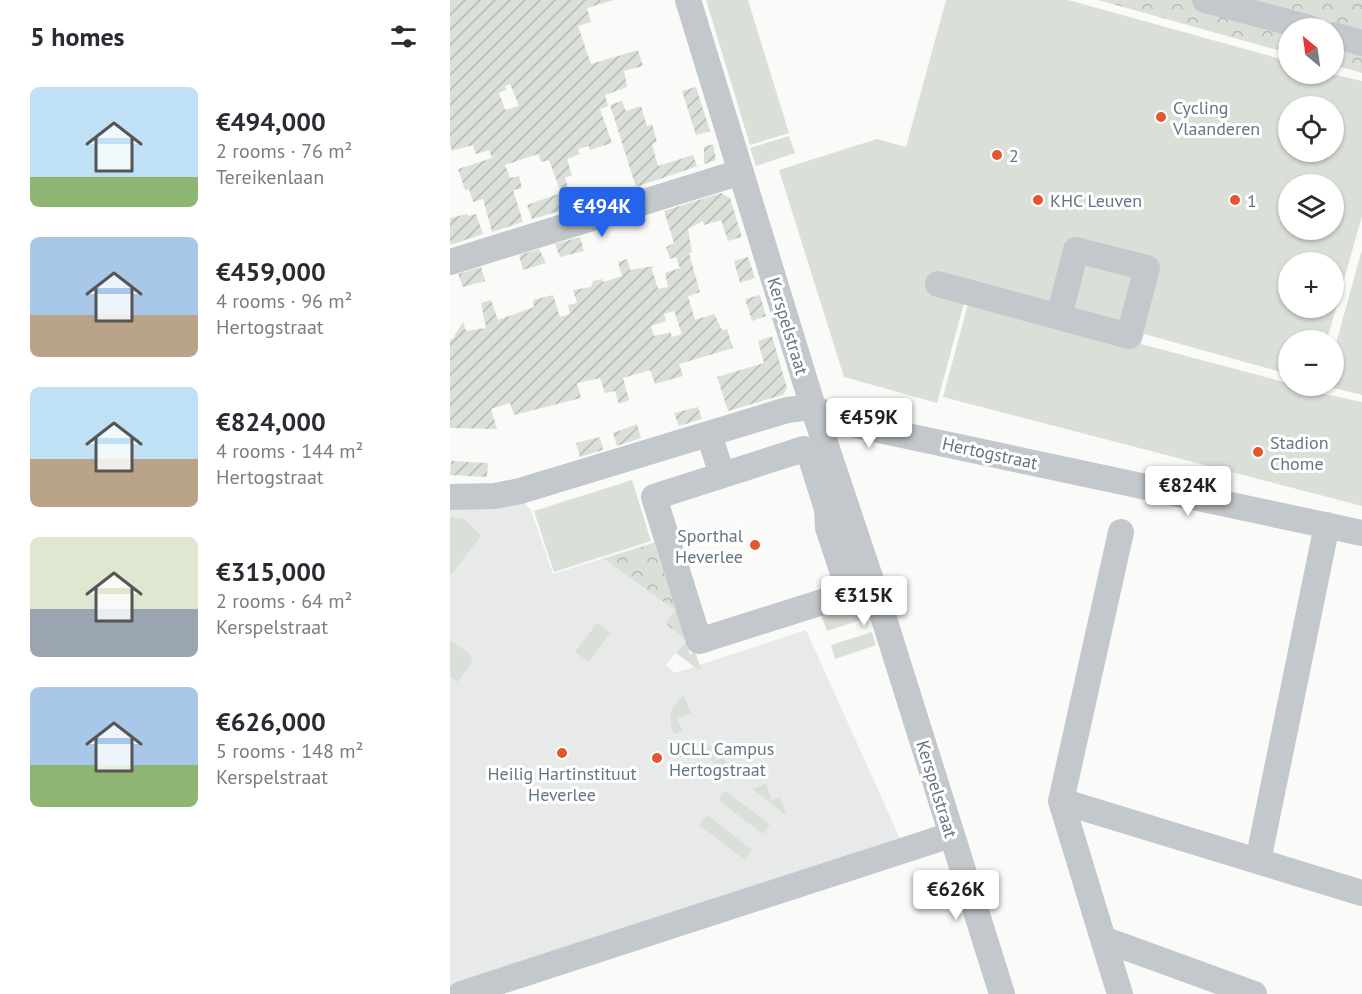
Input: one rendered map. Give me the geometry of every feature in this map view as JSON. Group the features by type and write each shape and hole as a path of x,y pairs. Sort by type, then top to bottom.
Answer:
{"street":[{"name":"Kerspelstraat","path":"688,0 813,407 861,590 951,835 1002,994"},
{"path":"1205,0 1278,19"},
{"path":"1344,38 1362,43"},
{"path":"450,262 741,172"},
{"path":"938,284 1059,316"},
{"path":"450,496 495,496 520,491 787,410 813,407"},
{"name":"Hertogstraat","path":"813,407 837,421 1362,533"},
{"path":"709,434 722,475"},
{"path":"851,558 828,528 827,509 811,458 804,449 654,497 699,641 861,590"},
{"path":"1258,861 1327,525"},
{"path":"1120,994 1061,801 1121,532"},
{"path":"1061,801 1362,893"},
{"path":"461,994 951,835"},
{"path":"1103,939 1254,994"}],"shaded area":[{"name":"Heilig Hartinstituut Heverlee","path":"522,501 531,510 553,574 655,542 686,640 666,665 675,673 806,630 902,843 450,994 450,510 474,509"}],"green space":[{"path":"450,0 614,0 587,8 591,22 578,26 591,64 638,50 643,66 624,71 627,87 605,95 608,106 600,109 612,143 590,150 589,146 578,149 580,154 567,159 572,175 565,178 574,207 532,219 527,205 561,193 549,160 541,162 538,154 505,165 510,178 519,176 522,188 513,190 523,222 492,232 483,199 473,202 469,189 465,190 458,169 492,158 489,150 476,154 473,145 452,151 450,145","holes":["510,84 519,106 505,110 499,93 506,90 505,86"]},
{"path":"706,0 748,0 789,133 750,145"},
{"name":"KHC Leuven","path":"946,0 1068,0 1278,58 1278,84 1344,84 1344,77 1362,81 1362,216 1344,280 1344,252 1278,252 1278,318 1333,318 1330,330 1278,330 1278,371 1144,334 1141,344 1278,380 1278,396 1334,396 1362,402 1362,506 943,397 969,300 966,296 937,403 844,377 779,170 877,139 906,147"},
{"path":"1098,0 1362,0 1362,73 1344,68 1344,18 1278,18 1278,50"},
{"path":"696,87 710,131 696,135 682,91"},
{"path":"622,101 626,111 641,106 647,126 652,124 657,142 652,144 658,166 693,155 697,166 704,164 704,147 713,144 716,160 636,187 610,105"},
{"path":"789,136 795,153 756,166 750,148"},
{"path":"721,193 730,198 742,237 728,241 721,220 704,225 703,221 688,229 692,252 689,253 700,292 688,296 695,320 714,314 722,330 727,329 733,348 679,364 683,376 655,384 650,370 623,378 629,400 619,404 615,391 605,393 600,378 577,383 581,398 514,415 510,403 491,409 497,429 450,428 450,339 452,340 463,322 466,331 486,328 481,303 491,300 498,320 534,307 533,300 553,295 560,317 570,314 568,305 577,303 573,290 591,287 593,281 602,279 603,282 622,276 618,262 627,259 630,270 654,266 652,269 658,289 668,287 665,273 680,268 676,257 670,259 666,247 674,243 664,211","holes":["674,311 682,334 672,337 670,332 654,336 651,326 666,321 664,314"]},
{"path":"467,214 468,216 476,214 483,234 450,245 450,218"},
{"path":"580,237 584,251 560,257 555,244"},
{"path":"539,249 546,263 523,270 519,255"},
{"path":"1362,249 1362,395 1344,390 1344,330 1340,330"},
{"path":"748,257 755,278 740,283 734,261"},
{"path":"481,267 485,281 463,287 458,274"},
{"path":"760,295 766,316 752,321 745,299"},
{"path":"772,336 787,388 783,395 728,411 717,377 764,363 758,341"},
{"path":"698,407 702,419 679,426 674,413"},
{"path":"637,424 641,438 617,446 613,433"},
{"path":"600,437 603,450 580,457 576,443"},
{"path":"451,461 488,463 487,477 450,475"},
{"path":"632,480 651,541 554,572 534,511"},
{"path":"450,517 464,519 481,536 450,576"},
{"path":"654,543 685,639 666,624 675,610 604,559"},
{"path":"861,598 867,618 827,631 820,612"},
{"path":"597,623 610,633 589,662 575,652"},
{"path":"872,632 876,645 835,659 831,645"},
{"path":"450,640 471,655 472,662 457,682 450,677"},
{"path":"686,641 690,654 695,652 701,669 697,669 676,653"},
{"path":"684,696 691,713 677,718 682,731 674,734 671,713 675,704"},
{"path":"711,746 716,760 724,758 730,776 699,750"},
{"path":"766,784 771,800 780,797 787,816 752,789"},
{"path":"725,791 770,824 763,834 718,800"},
{"path":"707,815 752,850 744,859 699,825"}],"place":[{"name":"Cycling Vlaanderen","path":"1161,117"},
{"name":"2","path":"997,155"},
{"name":"KHC Leuven","path":"1038,200"},
{"name":"1","path":"1235,200"},
{"name":"Stadion Chome","path":"1258,452"},
{"name":"Sporthal Heverlee","path":"755,545"},
{"name":"Heilig Hartinstituut Heverlee","path":"562,753"},
{"name":"UCLL Campus Hertogstraat","path":"657,758"}]}
